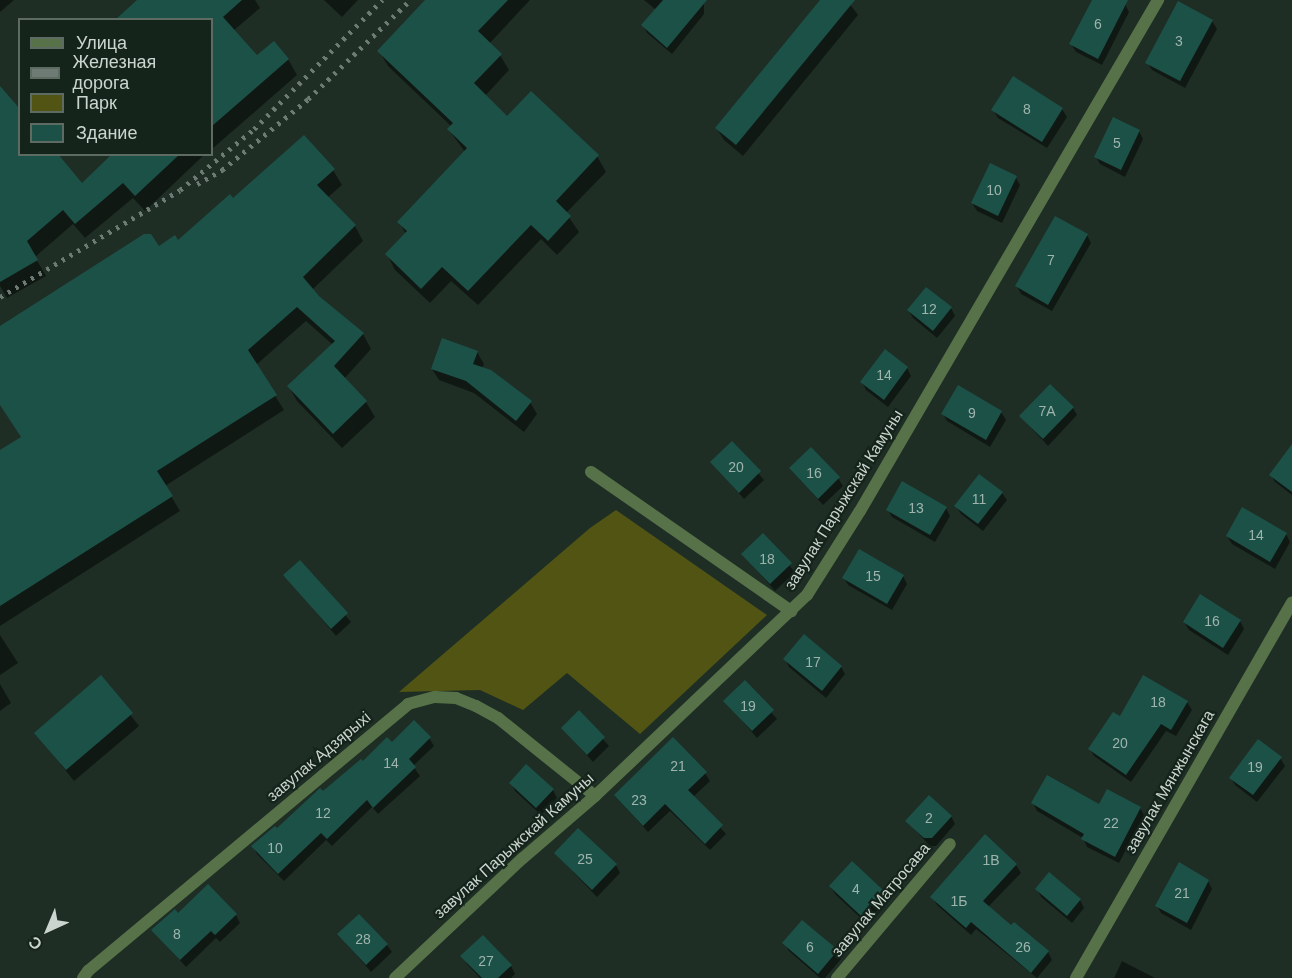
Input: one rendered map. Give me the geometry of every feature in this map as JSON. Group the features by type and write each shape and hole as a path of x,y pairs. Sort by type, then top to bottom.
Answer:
{"street":[{"name":"завулак Парыжскай Камуны","path":"395,978 524,858 595,796 807,595 860,511 1158,0"},
{"path":"591,472 791,610"},
{"name":"завулак Мянжынскага","path":"1076,978 1292,603"},
{"name":"завулак Адзярыхі","path":"83,978 408,704 435,697 456,698 477,706 498,718 595,796"},
{"name":"завулак Матросава","path":"837,978 950,844"}],"green space":[{"path":"616,510 767,615 640,734 567,673 523,710 480,690 399,692 590,528"}],"building":[{"path":"137,0 242,0 223,17 257,55 274,41 289,59 213,125 213,18 117,18"},
{"path":"425,0 508,0 478,31 502,54 474,83 507,116 531,91 599,155 556,201 571,216 548,241 531,225 468,291 442,267 421,289 385,254 407,231 397,222 467,148 447,129 453,123 377,51"},
{"path":"663,0 707,0 667,48 641,25"},
{"path":"820,0 855,0 736,145 715,128"},
{"path":"1092,0 1128,0 1098,59 1069,44"},
{"path":"1178,1 1213,20 1180,81 1145,63"},
{"path":"1013,76 1063,108 1042,142 991,110"},
{"path":"0,86 18,107 18,156 60,156 82,183 110,156 178,156 135,196 123,183 75,224 63,210 27,241 38,260 0,282"},
{"path":"1113,117 1140,130 1121,170 1094,157"},
{"path":"304,135 335,169 317,185 356,225 303,277 319,296 364,333 334,366 367,401 333,434 287,386 335,341 297,307 248,350 277,395 157,471 173,496 0,606 0,450 21,437 0,405 0,326 144,234 151,234 159,246 175,235 178,240 230,194 233,198"},
{"path":"990,163 1017,176 998,216 971,203"},
{"path":"1055,216 1088,234 1048,305 1015,286"},
{"path":"926,287 952,307 933,331 907,310"},
{"path":"442,338 478,351 473,364 491,370 532,401 516,421 466,381 431,369"},
{"path":"885,349 908,367 884,400 860,382"},
{"path":"1050,384 1074,407 1043,439 1019,416"},
{"path":"958,385 1002,411 986,440 941,414"},
{"path":"732,441 761,471 739,493 710,462"},
{"path":"1292,444 1292,492 1269,475"},
{"path":"811,447 840,477 818,499 789,468"},
{"path":"979,474 1003,492 978,524 954,506"},
{"path":"902,481 947,507 930,535 886,510"},
{"path":"1242,507 1287,533 1270,562 1226,536"},
{"path":"763,533 792,563 770,584 741,554"},
{"path":"859,549 904,575 887,604 842,578"},
{"path":"300,560 348,613 331,629 283,575"},
{"path":"1200,594 1241,620 1223,648 1183,622"},
{"path":"804,634 842,666 822,691 783,659"},
{"path":"101,675 133,713 66,770 34,733"},
{"path":"1143,675 1188,701 1171,730 1161,724 1126,775 1088,749 1113,712 1120,716"},
{"path":"745,680 774,710 752,731 723,701"},
{"path":"579,710 605,737 587,755 561,728"},
{"path":"414,720 431,737 409,759 416,767 373,808 367,800 327,839 321,833 278,874 251,846 275,826 277,828 320,788 323,791 361,759 363,761 387,737 392,742"},
{"path":"673,737 707,772 688,790 723,825 705,844 665,804 643,826 614,795"},
{"path":"1258,739 1282,757 1253,795 1229,778"},
{"path":"526,764 554,789 536,808 509,783"},
{"path":"1047,775 1099,804 1107,789 1141,807 1115,857 1081,839 1084,834 1031,803"},
{"path":"929,795 952,816 932,838 924,838 905,821"},
{"path":"578,828 617,864 592,890 554,853"},
{"path":"985,834 1017,864 983,901 1011,925 1014,922 1049,951 1031,973 971,922 966,928 930,897"},
{"path":"852,861 884,891 861,916 829,886"},
{"path":"1179,862 1209,880 1187,923 1155,906"},
{"path":"1049,872 1081,899 1067,916 1035,889"},
{"path":"208,884 237,914 215,935 211,931 180,960 151,930 175,909 178,913"},
{"path":"359,914 388,944 366,965 337,934"},
{"path":"802,920 838,950 818,974 782,943"},
{"path":"483,935 512,965 498,978 482,978 460,956"}],"railway":[{"path":"0,297 180,190 254,129 382,0"},
{"path":"197,184 222,170 308,99 410,0"}]}
